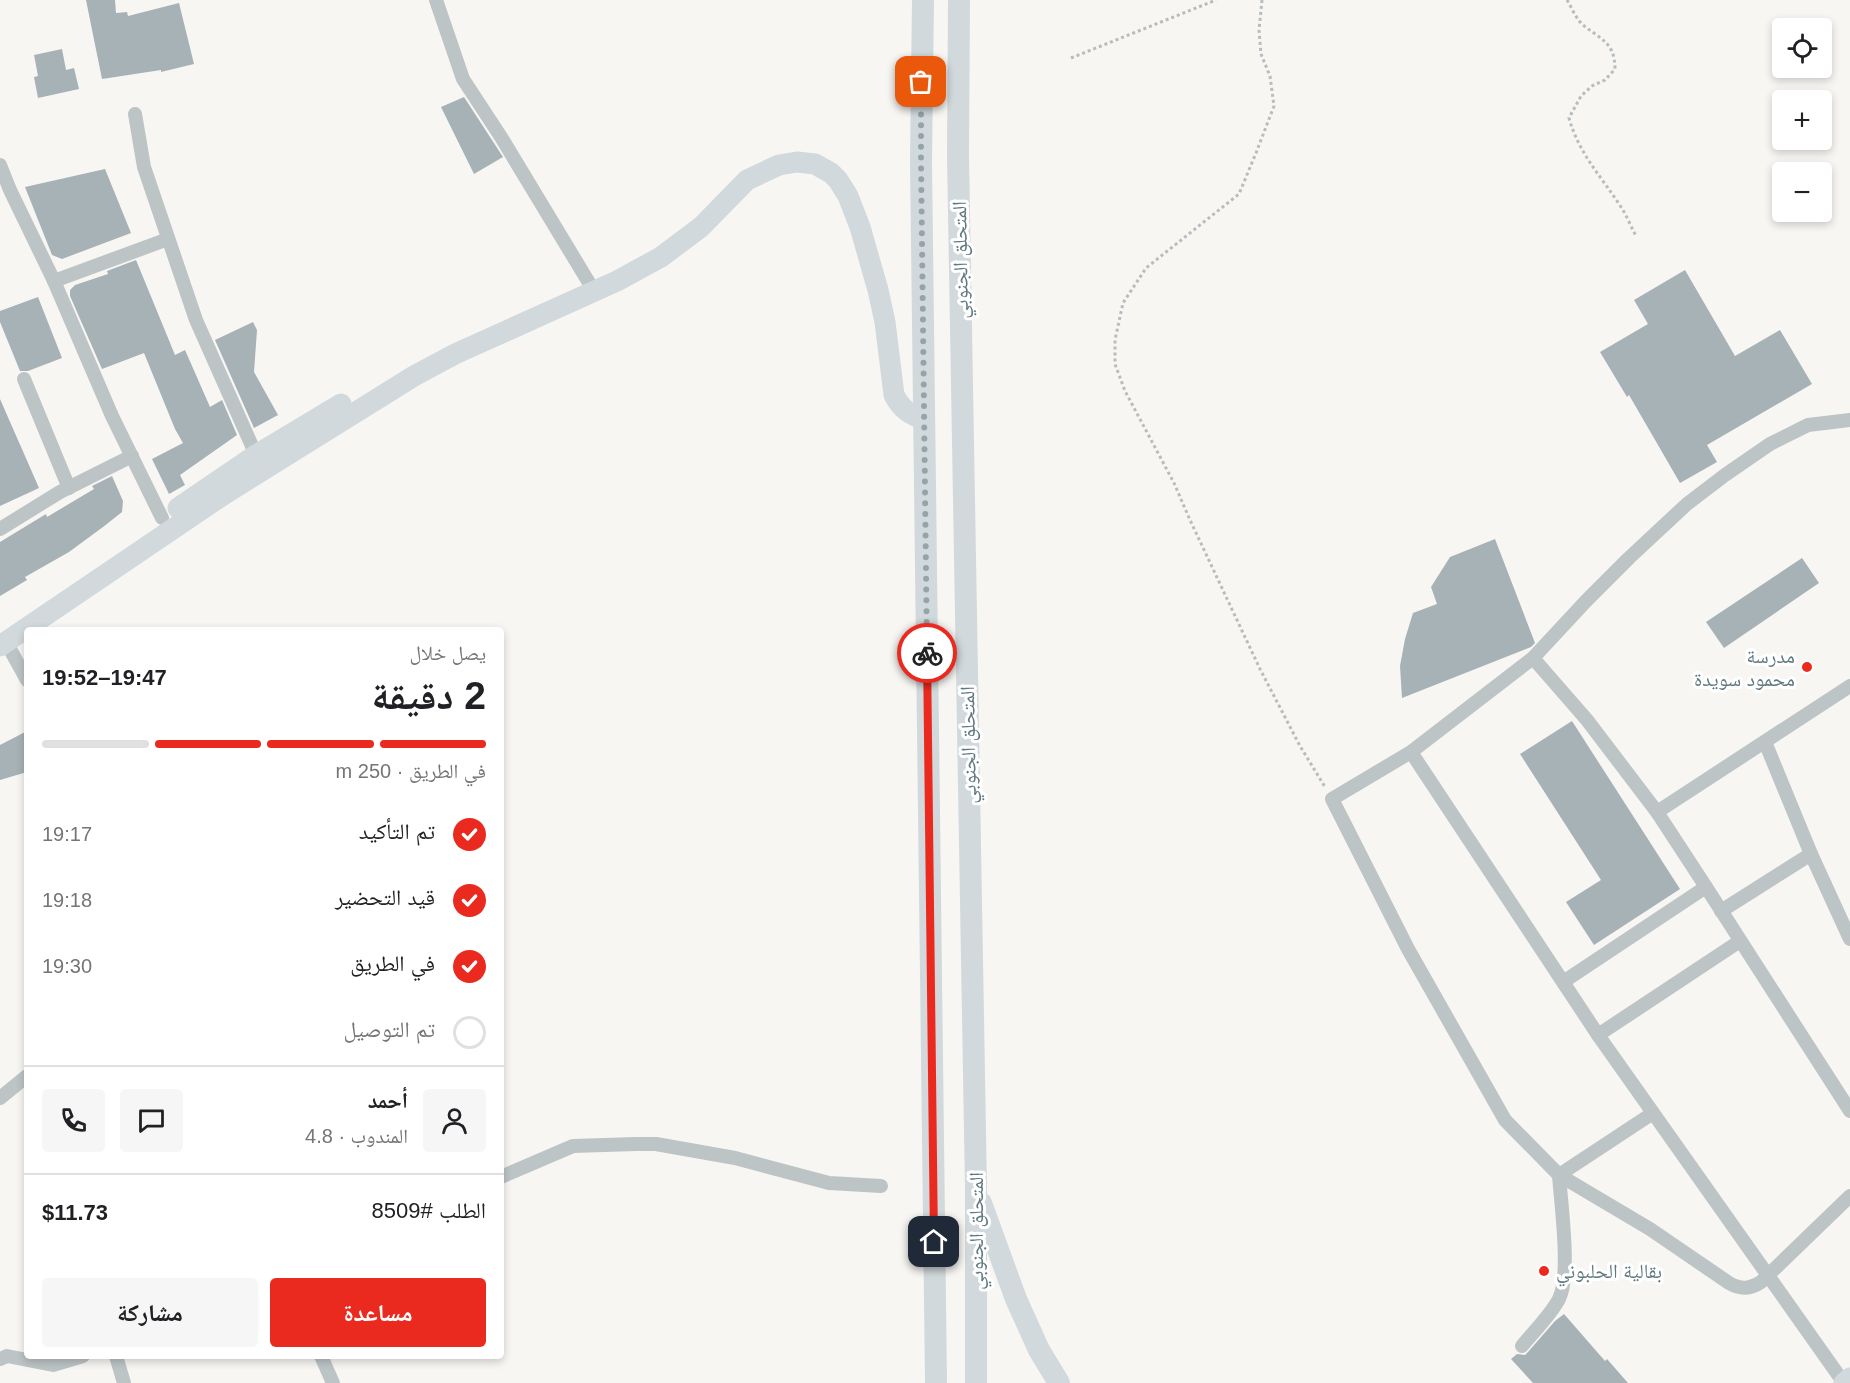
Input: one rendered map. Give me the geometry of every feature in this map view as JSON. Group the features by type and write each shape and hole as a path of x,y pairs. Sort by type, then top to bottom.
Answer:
{"highway":[{"name":"المتحلق الجنوبي","path":"923,0 921,161 936,1383"},
{"name":"المتحلق الجنوبي","path":"958,0 958,155 976,1189 976,1383"},
{"path":"976,1189 1016,1299 1039,1350 1059,1383"}],"main road":[{"path":"2,639 162,518 256,455 379,381 482,327 591,284 640,270 682,243 707,221 738,188 757,174 788,163 815,164 831,173 848,196 860,226 878,290 885,322 894,395 909,413 924,419"},
{"path":"2,639 384,394 455,354 591,284"},
{"path":"1844,1383 1850,1378"}],"street":[{"path":"436,0 463,79 591,284"},
{"path":"135,114 144,167 196,320 256,455"},
{"path":"0,165 54,281 112,416 162,518"},
{"path":"54,281 168,238"},
{"path":"24,379 69,488"},
{"path":"1850,420 1808,425 1770,444 1687,504 1593,593 1533,658 1411,752 1332,799 1408,949 1505,1120 1559,1175 1650,1230 1737,1287 1753,1287 1768,1276 1850,1196"},
{"path":"0,529 69,488 132,456"},
{"path":"2,639 24,675"},
{"path":"1533,658 1587,720 1657,813 1850,1111"},
{"path":"1657,813 1850,686"},
{"path":"1765,742 1811,854 1850,939"},
{"path":"1411,752 1598,1035 1844,1383"},
{"path":"1721,911 1811,854"},
{"path":"1563,982 1707,887"},
{"path":"1598,1035 1740,941"},
{"path":"0,1096 24,1078"},
{"path":"1559,1175 1653,1113"},
{"path":"504,1176 573,1146 656,1144 735,1158 829,1183 881,1186"},
{"path":"1522,1346 1554,1308 1563,1289 1565,1272 1559,1175"},
{"path":"0,1359 7,1356 53,1365 73,1359"},
{"path":"117,1359 124,1383"},
{"path":"322,1359 333,1383"}],"path":[{"path":"1071,58 1216,0"},
{"path":"1262,0 1259,30 1261,54 1270,76 1274,106 1256,153 1239,194 1146,268 1123,303 1115,340 1115,364 1125,391 1174,483 1260,669 1300,746 1332,799"},
{"path":"1567,0 1581,23 1604,39 1615,57 1615,69 1605,80 1592,86 1581,96 1569,118 1574,135 1589,163 1621,208 1636,236"}],"building":[{"path":"86,0 115,0 116,13 127,12 128,16 179,3 194,64 161,72 161,70 102,79"},
{"path":"62,49 66,70 74,68 79,89 38,98 34,77 38,76 34,55"},
{"path":"464,97 503,157 474,174 441,107"},
{"path":"105,169 131,233 62,259 52,255 25,187"},
{"path":"136,260 175,355 185,350 210,407 222,400 237,435 180,475 185,485 169,494 152,459 183,443 144,353 102,369 70,296 70,290 75,285 108,274 107,271"},
{"path":"1685,270 1735,356 1780,330 1812,384 1707,445 1717,462 1680,483 1629,395 1627,397 1600,352 1648,324 1634,300"},
{"path":"38,297 62,358 28,371 20,371 0,322 0,311"},
{"path":"253,322 257,330 254,372 278,415 254,428 215,340"},
{"path":"0,399 39,488 0,506"},
{"path":"112,476 123,501 122,512 69,552 25,577 27,580 0,596 0,542 46,514 47,517 94,489 92,486"},
{"path":"1495,539 1535,643 1531,647 1402,698 1400,666 1413,613 1437,604 1431,587 1450,557"},
{"path":"1802,558 1819,583 1724,648 1706,622"},
{"path":"1572,721 1680,889 1594,945 1566,902 1601,880 1520,754"},
{"path":"24,733 24,773 0,780 0,745"},
{"path":"1564,1314 1605,1361 1607,1359 1628,1383 1533,1383 1511,1359 1517,1354 1525,1355"}],"way so far":[{"path":"921,82 927,653"}],"place":[{"name":"مدرسة محمود سويدة","path":"1807,667"},
{"name":"بقالية الحلبوني","path":"1544,1271"}],"route":[{"path":"927,653 934,1242"}]}
